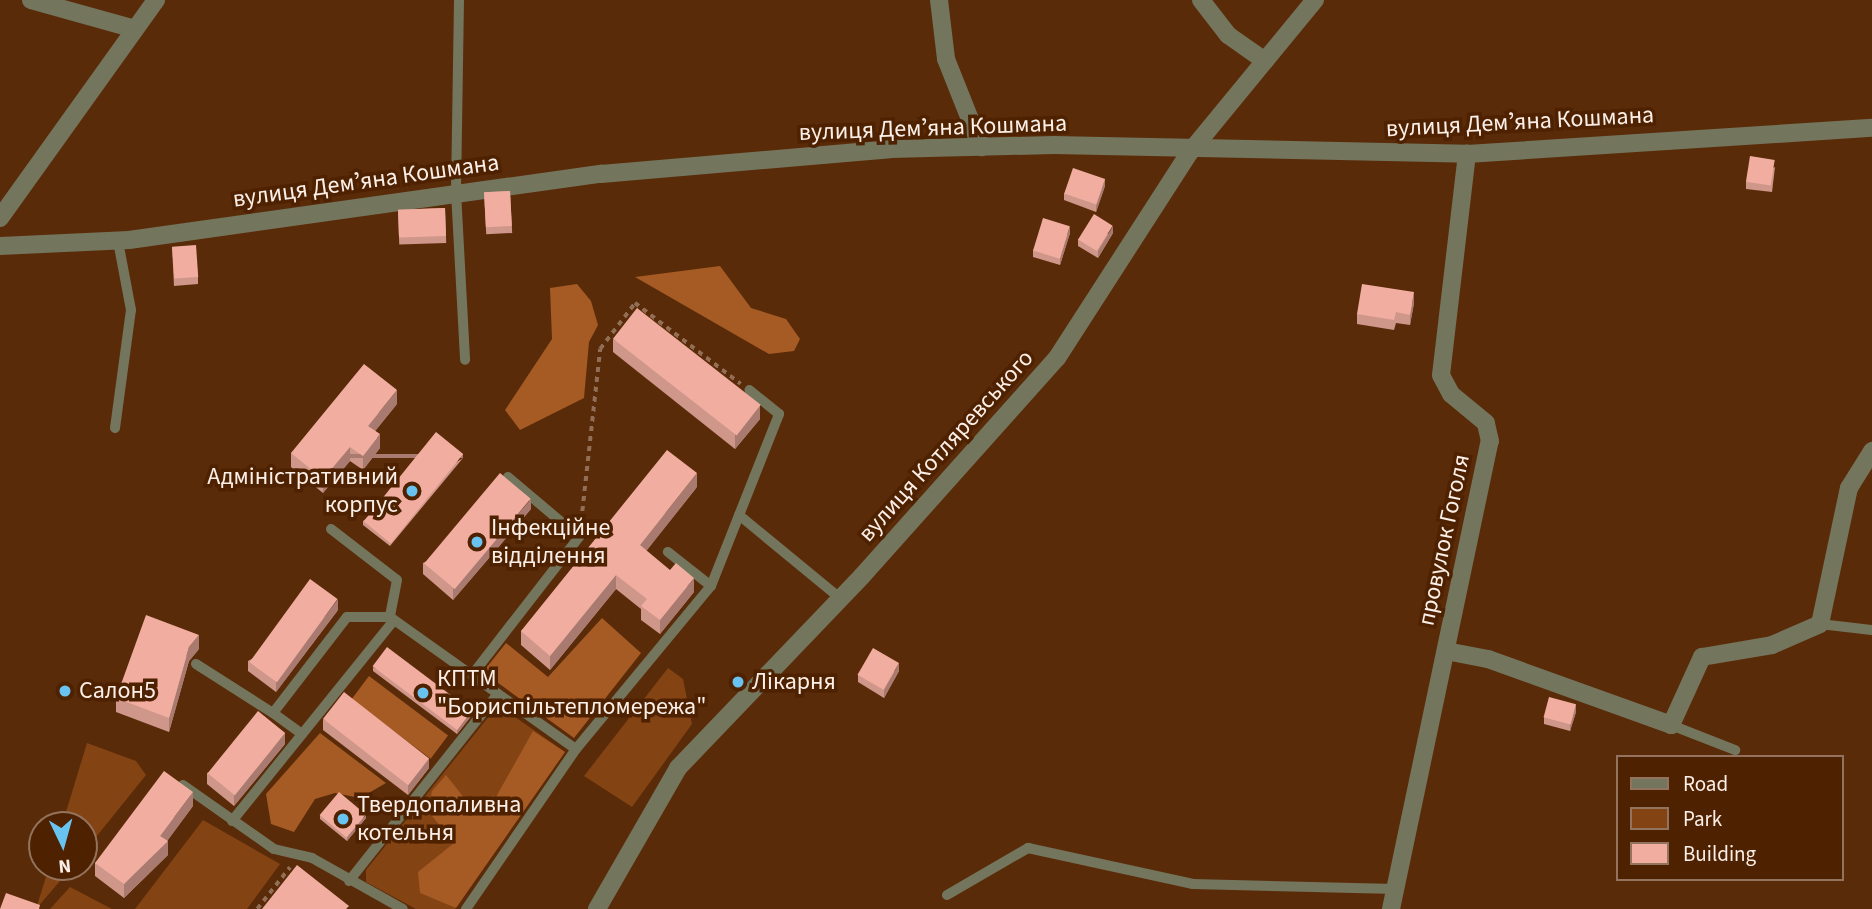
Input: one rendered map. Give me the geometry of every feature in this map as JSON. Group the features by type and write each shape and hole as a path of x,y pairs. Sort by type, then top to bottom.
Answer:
{"street":[{"path":"31,0 135,29"},
{"path":"0,218 156,0"},
{"path":"939,0 946,60 981,147"},
{"path":"1201,0 1228,35 1265,61"},
{"name":"вулиця Котляревського","path":"597,909 678,768 841,599 1057,358 1190,152 1315,0"},
{"name":"вулиця Демʼяна Кошмана","path":"0,247 118,241 456,192 890,149 981,147 1467,154 1872,128"},
{"name":"провулок Гоголя","path":"1391,909 1490,441 1486,423 1451,394 1441,375 1467,154"},
{"path":"1446,651 1488,659 1671,725 1702,657 1772,645 1820,624 1849,488 1872,451"}],"lane":[{"path":"459,0 456,192 465,360"},
{"path":"115,428 131,310 118,241"},
{"path":"466,909 576,749 711,586 779,414 749,390"},
{"path":"472,675 579,537 508,477"},
{"path":"739,515 841,599"},
{"path":"232,821 392,618 397,580 331,529"},
{"path":"668,552 711,586"},
{"path":"273,713 347,617 392,618 576,749"},
{"path":"1820,624 1872,630"},
{"path":"196,664 302,734"},
{"path":"349,881 498,694"},
{"path":"1671,725 1735,750"},
{"path":"166,774 274,849 300,855 403,909"},
{"path":"947,895 1028,848 1193,884 1396,889"}],"path":[{"path":"579,537 600,349 635,303 749,390"},
{"path":"257,909 300,855"}],"green space":[{"path":"668,668 683,679 692,724 632,807 584,776"},
{"path":"498,705 565,752 455,909 416,909 366,882 366,870"},
{"path":"87,743 136,761 146,775 98,835 98,811 66,811"},
{"path":"203,820 280,864 247,909 135,909"},
{"path":"45,881 60,881 36,909"},
{"path":"70,887 112,909 50,909"}],"shaded area":[{"path":"720,266 751,308 786,319 800,339 794,351 769,354 635,277"},
{"path":"577,284 591,301 598,325 589,342 584,398 520,430 505,410 552,339 550,288"},
{"path":"602,618 641,653 574,738 483,672 506,643 548,677"},
{"path":"369,676 448,736 431,759 352,699"},
{"path":"533,731 565,752 456,908 420,893 418,872 454,843 428,811 432,791 446,775 469,804 487,813"},
{"path":"320,733 386,783 360,798 335,793 315,799 294,832 271,824 266,794"}],"building":[{"path":"1750,156 1775,160 1771,186 1746,182"},
{"path":"1073,168 1105,179 1096,205 1064,194"},
{"path":"510,191 512,226 486,227 484,192"},
{"path":"445,208 446,236 399,238 398,210"},
{"path":"1094,214 1113,226 1097,251 1078,239"},
{"path":"1043,218 1070,226 1060,259 1033,251"},
{"path":"196,245 198,277 174,279 172,247"},
{"path":"1362,284 1414,292 1410,315 1396,312 1394,320 1357,314"},
{"path":"637,308 761,405 737,435 613,339"},
{"path":"364,364 397,390 368,426 380,434 363,456 350,447 323,479 291,453"},
{"name":"Адміністративний корпус","path":"436,432 463,454 391,543 364,521"},
{"path":"667,450 697,473 640,545 670,570 676,563 694,578 660,620 641,606 647,599 616,575 550,656 521,631"},
{"name":"Інфекційне відділення","path":"500,473 531,499 455,589 424,563"},
{"path":"310,579 338,599 277,682 249,662"},
{"path":"146,615 199,635 189,647 169,718 116,698"},
{"name":"КПТМ \"Бориспільтепломережа\"","path":"387,647 472,711 457,730 373,666"},
{"path":"873,648 899,663 883,690 858,675"},
{"path":"344,692 429,758 408,785 323,719"},
{"path":"1549,697 1576,704 1571,725 1544,717"},
{"path":"258,711 285,733 235,795 208,773"},
{"path":"164,771 193,792 160,836 168,841 124,884 98,865 98,859"},
{"name":"Твердопаливна котельня","path":"339,792 366,814 347,837 320,815"},
{"path":"297,865 349,906 346,909 262,909"},
{"path":"6,893 40,905 39,909 0,909"}],"place":[{"name":"Адміністративний корпус","path":"412,491"},
{"name":"Інфекційне відділення","path":"477,542"},
{"name":"Лікарня","path":"738,682"},
{"name":"Салон5","path":"65,691"},
{"name":"КПТМ \"Бориспільтепломережа\"","path":"423,693"},
{"name":"Твердопаливна котельня","path":"343,819"}]}
